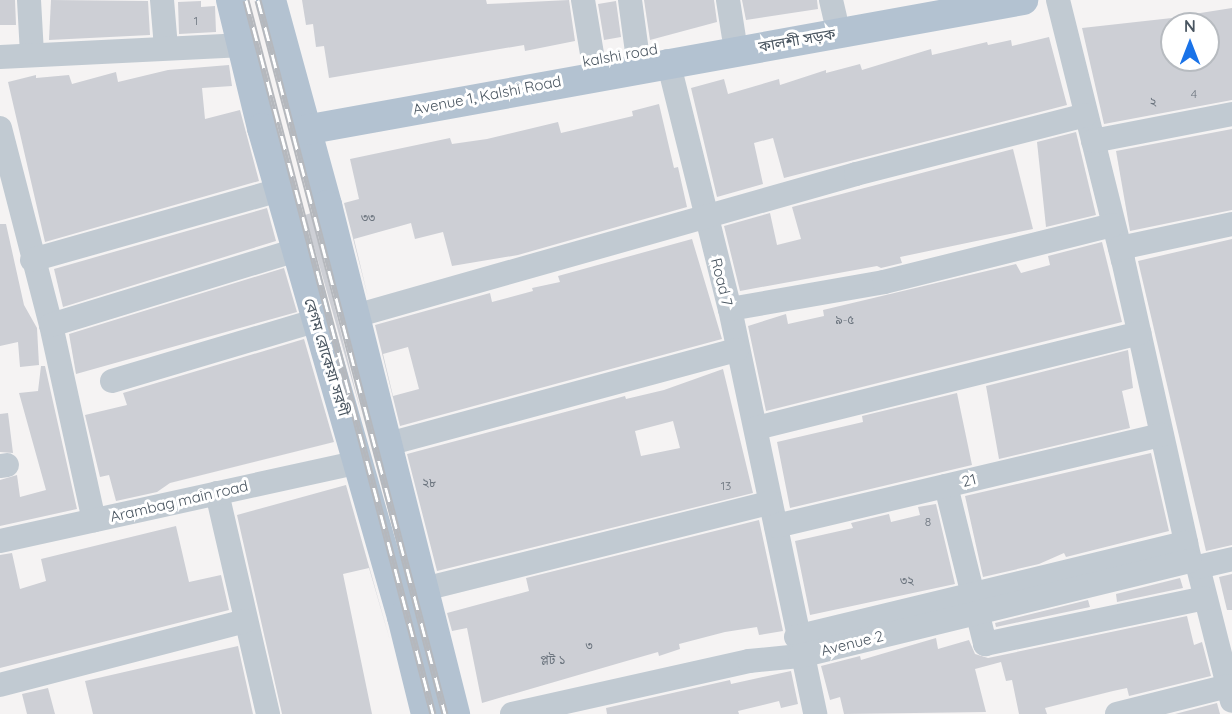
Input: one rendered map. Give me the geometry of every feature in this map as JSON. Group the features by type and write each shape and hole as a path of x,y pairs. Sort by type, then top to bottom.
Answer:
{"main road":[{"name":"বেগম রোকেয়া সরণী","path":"231,0 315,321 358,462 426,714"},
{"path":"271,0 388,444 455,714"},
{"path":"928,5 1023,0"},
{"name":"kalshi road","path":"302,119 593,60 734,36 833,9 928,5"},
{"name":"কালশী সড়ক","path":"669,61 928,5"},
{"name":"Avenue 1, Kalshi Road","path":"302,119 669,61"}],"street":[{"path":"29,0 32,54"},
{"path":"162,0 166,48"},
{"path":"583,0 593,60"},
{"path":"630,0 638,52"},
{"path":"728,0 734,36"},
{"path":"1058,0 1120,248 1161,435 1191,557 1226,654 1230,694 1118,714"},
{"path":"0,57 244,45"},
{"name":"Road 7","path":"669,61 706,219 730,309 756,428 798,646 815,714"},
{"path":"1093,141 1232,114"},
{"path":"355,316 706,219 856,174 1086,115"},
{"path":"0,128 8,196 32,260 51,325 94,520"},
{"path":"32,260 279,189"},
{"path":"1120,248 1232,224"},
{"path":"730,309 884,282 1113,225"},
{"path":"51,325 296,250"},
{"path":"112,381 315,321"},
{"path":"756,428 1139,333"},
{"path":"388,444 738,350"},
{"name":"21","path":"773,514 946,486 1161,435"},
{"name":"Arambag main road","path":"0,541 358,462"},
{"path":"946,486 981,640 990,645 1205,598"},
{"path":"217,493 268,714"},
{"path":"424,589 773,514"},
{"name":"Avenue 2","path":"512,714 749,661 798,646 973,604 1191,557 1232,559"},
{"path":"0,685 245,621"}],"building":[{"path":"0,0 15,0 16,25 0,25"},
{"path":"51,0 148,1 150,35 49,40"},
{"path":"302,0 486,0 487,4 569,0 575,41 525,51 524,45 329,78 324,46 316,47 313,24 306,25"},
{"path":"644,0 714,0 717,22 650,40"},
{"path":"742,0 817,0 818,9 746,20"},
{"path":"201,1 201,7 215,6 216,32 179,34 178,2"},
{"path":"616,1 621,37 604,40 598,4"},
{"path":"1232,8 1232,100 1104,124 1082,28 1160,19 1160,72 1220,72 1220,12 1207,12"},
{"path":"1049,37 1067,105 784,178 773,138 754,143 763,184 717,197 691,88 724,79 728,94 779,79 780,85 826,70 826,73 860,64 862,70 931,49 932,55 987,42 988,45 1011,40 1012,46"},
{"path":"229,65 232,86 202,88 205,119 240,110 259,181 45,242 8,82 36,75 36,78 69,75 72,84 116,72 118,82 168,70"},
{"path":"659,104 674,168 678,167 687,207 518,255 452,266 443,232 415,239 411,223 354,239 368,297 344,203 359,199 350,159 450,138 452,144 487,139 558,122 561,133 633,116 632,111"},
{"path":"1232,129 1232,210 1130,231 1116,151"},
{"path":"1076,132 1096,215 1046,227 1037,142"},
{"path":"1013,149 1033,229 900,257 902,263 881,268 877,266 740,291 724,226 770,213 777,245 801,239 792,207"},
{"path":"267,208 276,241 63,307 54,269"},
{"path":"311,213 361,412 305,215"},
{"path":"0,224 6,224 24,305 37,328 39,365 20,367 18,342 0,346"},
{"path":"692,239 722,339 400,426 375,325 490,293 492,302 533,291 532,288 560,282 558,276","holes":["408,347 419,389 393,396 383,354"]},
{"path":"1232,239 1232,545 1206,551 1138,261"},
{"path":"1102,242 1122,322 766,411 748,326 786,314 788,324 824,316 823,310 1016,264 1021,273 1050,265 1048,256"},
{"path":"284,268 297,312 76,374 69,334"},
{"path":"304,339 334,442 170,483 157,492 116,501 109,475 100,477 85,415 127,405 123,393"},
{"path":"1128,350 1133,388 1122,391 1130,428 999,459 986,386"},
{"path":"41,366 45,366 77,509 0,526 0,480 17,475 20,497 46,490 19,393 38,391"},
{"path":"723,369 753,493 437,571 407,454 625,396 626,399 664,390","holes":["673,421 680,448 641,456 635,431"]},
{"path":"957,393 972,465 790,508 777,442 863,422 862,416"},
{"path":"8,413 13,453 0,452 0,414"},
{"path":"1151,453 1169,531 1066,557 1064,553 1039,564 983,577 965,496"},
{"path":"346,485 391,644 369,568 343,574 372,714 282,714 237,515"},
{"path":"936,504 955,584 810,615 795,541 853,528 851,523 889,514 891,522 920,515 918,507"},
{"path":"759,520 783,631 759,635 757,627 725,632 679,644 680,649 659,656 658,652 482,703 467,628 452,631 447,613 529,591 526,578"},
{"path":"176,526 189,582 221,575 229,610 0,668 0,555 12,553 20,589 46,581 41,559"},
{"path":"1232,574 1232,610 1227,610 1219,577"},
{"path":"1180,578 1183,588 1117,602 1116,594"},
{"path":"1088,600 1090,607 996,627 995,623"},
{"path":"1187,616 1194,645 1202,642 1211,676 1129,696 1127,688 1113,691 1045,708 1047,714 1019,714 1012,680 1006,681 1001,662 975,669 986,712 844,714 840,697 830,700 821,666 860,656 861,660 936,638 938,649 969,640 975,654 988,658"},
{"path":"238,646 253,714 93,714 85,681"},
{"path":"791,671 798,704 781,708 779,701 738,711 739,714 607,714 606,708 730,680 731,684"},
{"path":"48,688 55,714 27,714 22,694"},
{"path":"1217,703 1220,714 1175,714"}],"railway":[{"path":"246,0 433,714"},
{"path":"258,0 445,714"}]}
